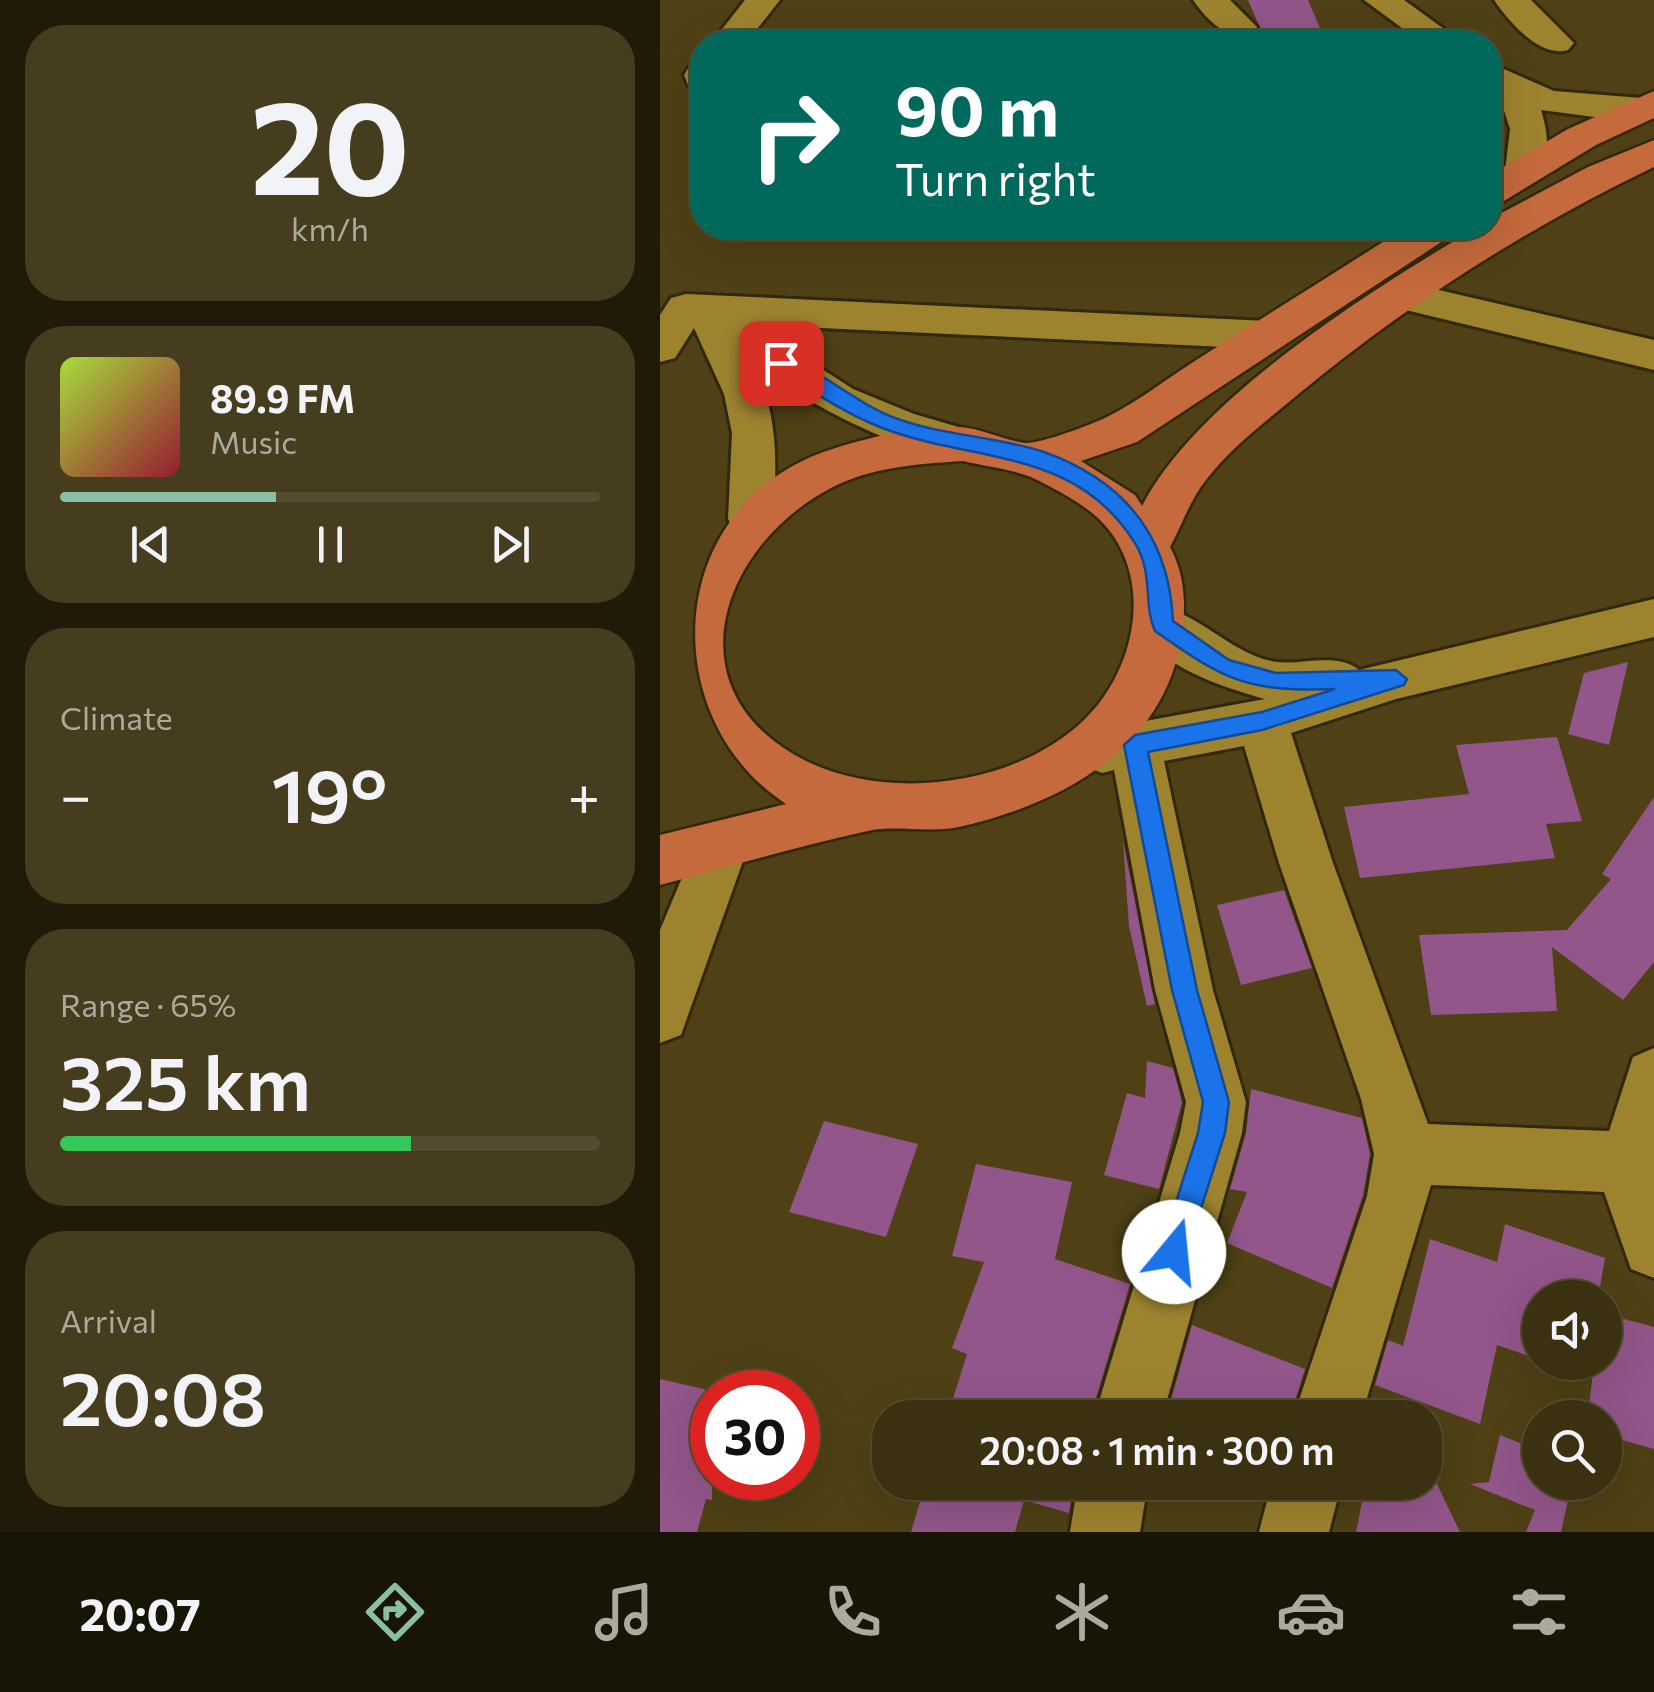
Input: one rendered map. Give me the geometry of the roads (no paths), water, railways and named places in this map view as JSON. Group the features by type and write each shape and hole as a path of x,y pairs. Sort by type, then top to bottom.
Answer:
{"main road":[{"path":"1502,185 1649,105"},
{"path":"1502,231 1597,178 1654,152"},
{"path":"1038,458 1121,430 1180,396 1415,240"},
{"path":"1147,544 1184,476 1231,427 1331,343 1485,240"},
{"path":"963,444 1038,458 1083,478 1120,508 1147,544 1160,583 1162,625 1149,672 1121,716 1078,756 1032,782 981,799 926,808 872,806 811,791 760,764 722,726 700,682 694,636 702,594 722,555 751,520 796,486 848,461 905,447 963,444"},
{"path":"660,684 694,636"},
{"path":"660,860 872,806"}],"street":[{"path":"738,30 763,0"},
{"path":"1210,0 1240,27"},
{"path":"1381,0 1426,30"},
{"path":"1511,0 1556,43"},
{"path":"1504,83 1577,108 1649,105"},
{"path":"1504,83 1529,129 1524,171"},
{"path":"1400,295 1654,355"},
{"path":"686,308 1268,335"},
{"path":"660,348 686,308"},
{"path":"686,308 740,332 800,378 848,405 890,424 963,444"},
{"path":"686,308 746,394 754,433 751,520"},
{"path":"1078,756 1262,721 1396,679 1654,618"},
{"path":"1162,625 1223,667 1276,682 1396,679"},
{"path":"1262,721 1306,863 1391,1099 1405,1154 1398,1196 1334,1400"},
{"path":"1133,1400 1211,1133 1216,1102 1184,990 1135,745"},
{"path":"660,1016 678,956 721,847"},
{"path":"1654,1077 1630,1162 1638,1206 1654,1246"},
{"path":"1405,1154 1630,1162"},
{"path":"1105,1532 1110,1500"},
{"path":"1294,1532 1303,1500"}]}
